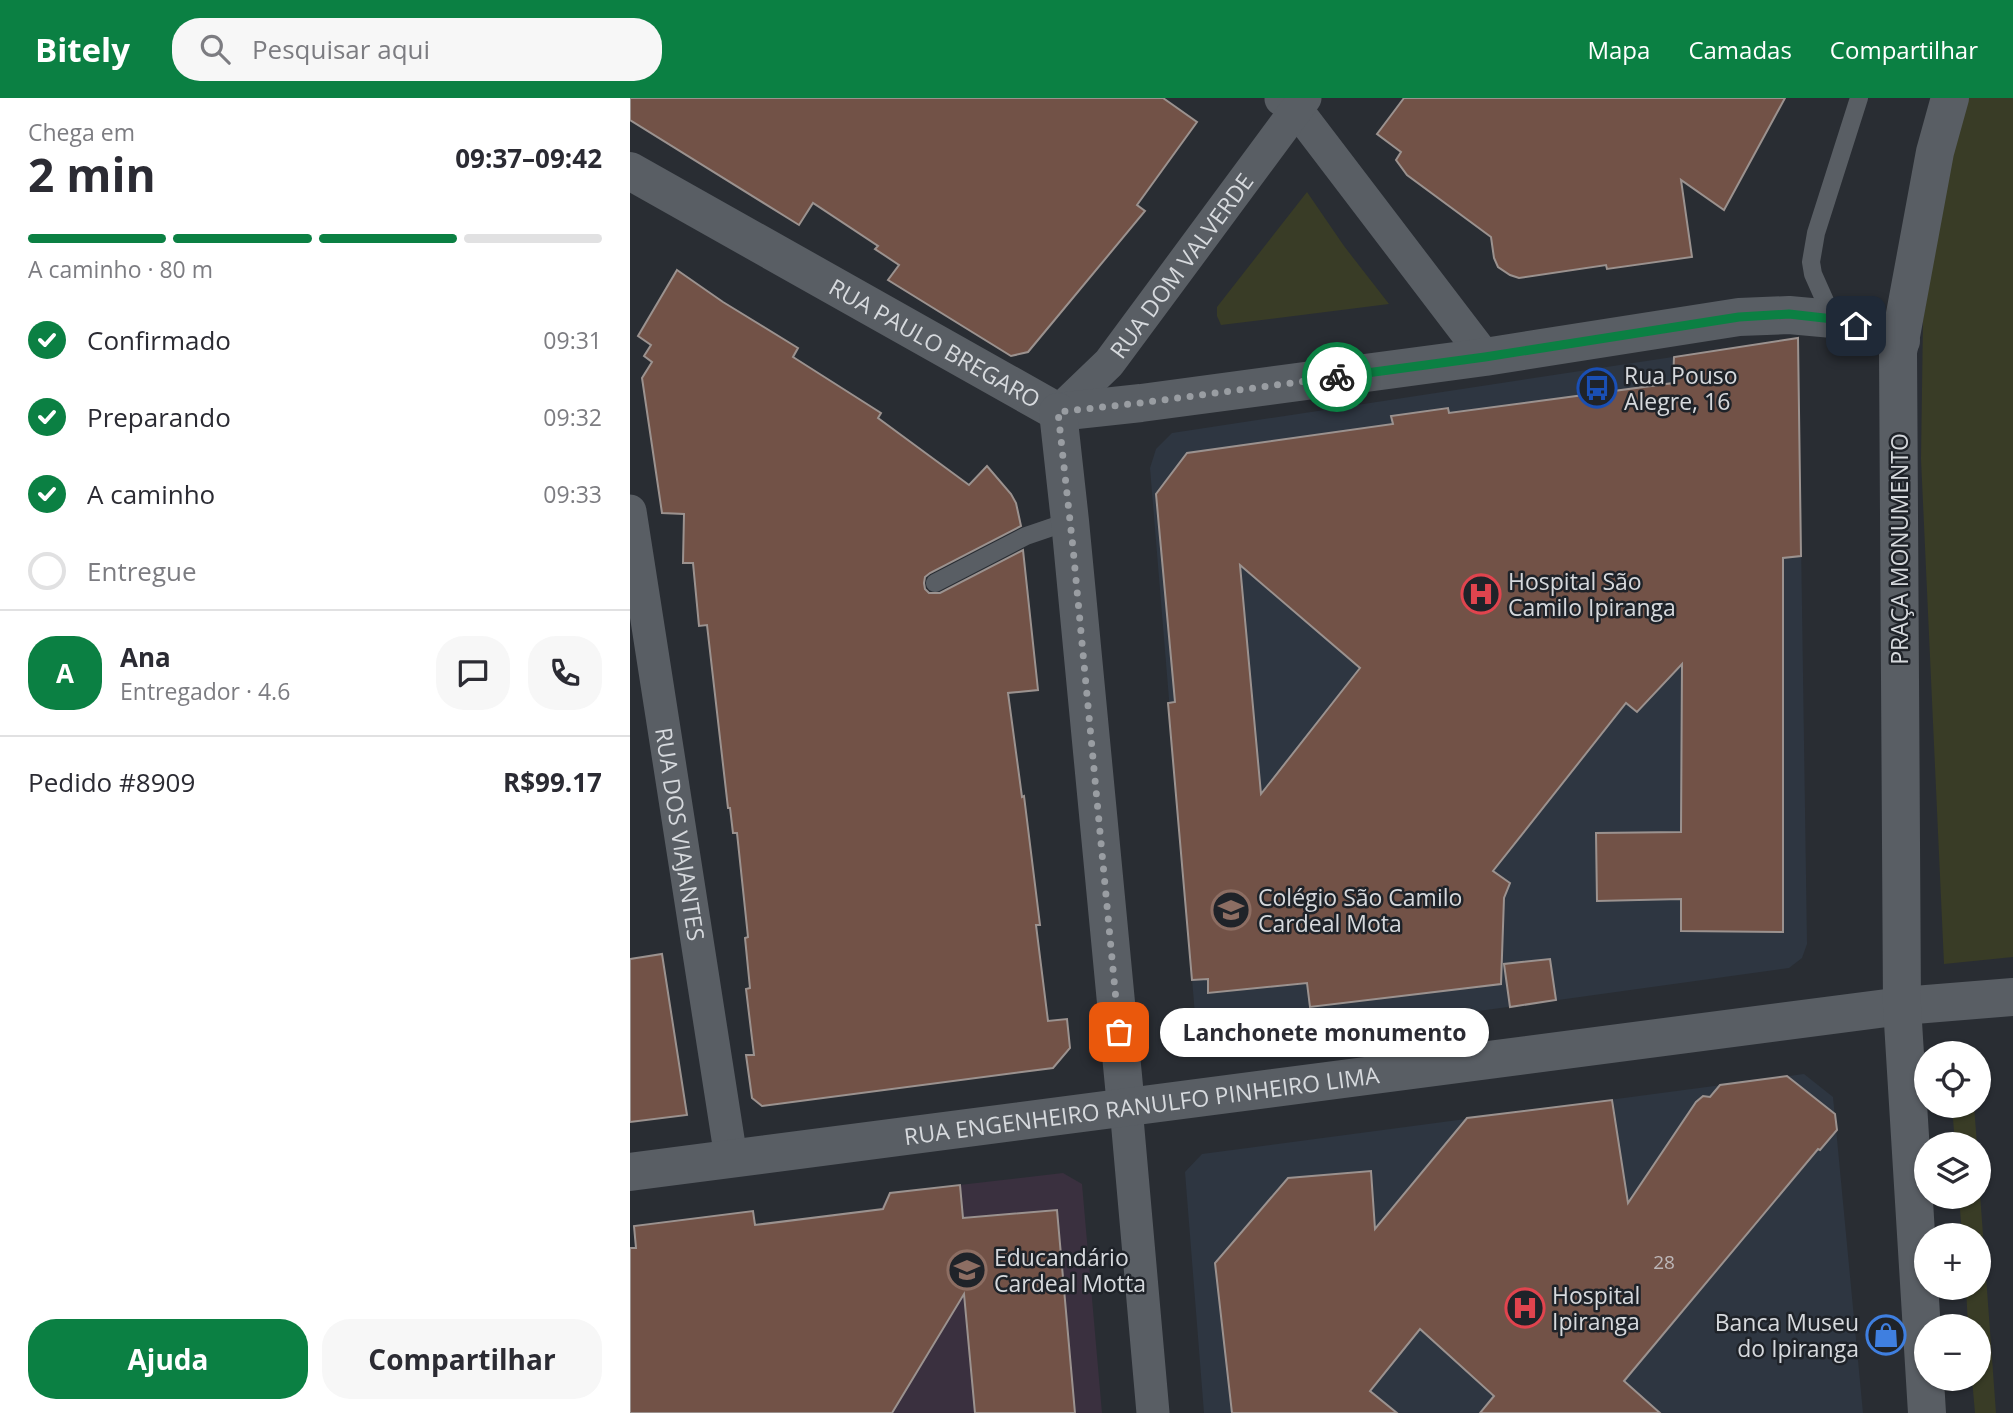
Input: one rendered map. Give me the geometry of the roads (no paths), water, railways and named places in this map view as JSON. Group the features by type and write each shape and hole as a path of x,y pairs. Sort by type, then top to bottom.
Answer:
{"street":[{"name":"PRAÇA MONUMENTO","path":"1927,1413 1902,1006 1898,352 1935,152 1950,98"},
{"path":"1294,102 1485,357"},
{"name":"RUA DOM VALVERDE","path":"1058,412 1109,363 1294,102"},
{"name":"RUA PAULO BREGARO","path":"630,171 1058,412 1153,1413"},
{"path":"1058,412 1485,357 1739,317 1789,314 1833,319 1901,341"},
{"name":"RUA DOS VIAJANTES","path":"630,511 731,1158"},
{"name":"RUA ENGENHEIRO RANULFO PINHEIRO LIMA","path":"630,1171 1902,1006 2012,1003"}],"lane":[{"path":"1833,319 1812,274 1811,262 1816,233 1858,98"},
{"path":"935,583 1026,536 1070,521"}],"place":[{"name":"Rua Pouso Alegre, 16","path":"1597,388"},
{"name":"Hospital São Camilo Ipiranga","path":"1481,594"},
{"name":"Colégio São Camilo Cardeal Mota","path":"1231,910"},
{"name":"Lanchonete monumento","path":"1119,1032"},
{"name":"Educandário Cardeal Motta","path":"967,1270"},
{"name":"Hospital Ipiranga","path":"1525,1308"},
{"name":"Banca Museu do Ipiranga","path":"1886,1335"}]}
